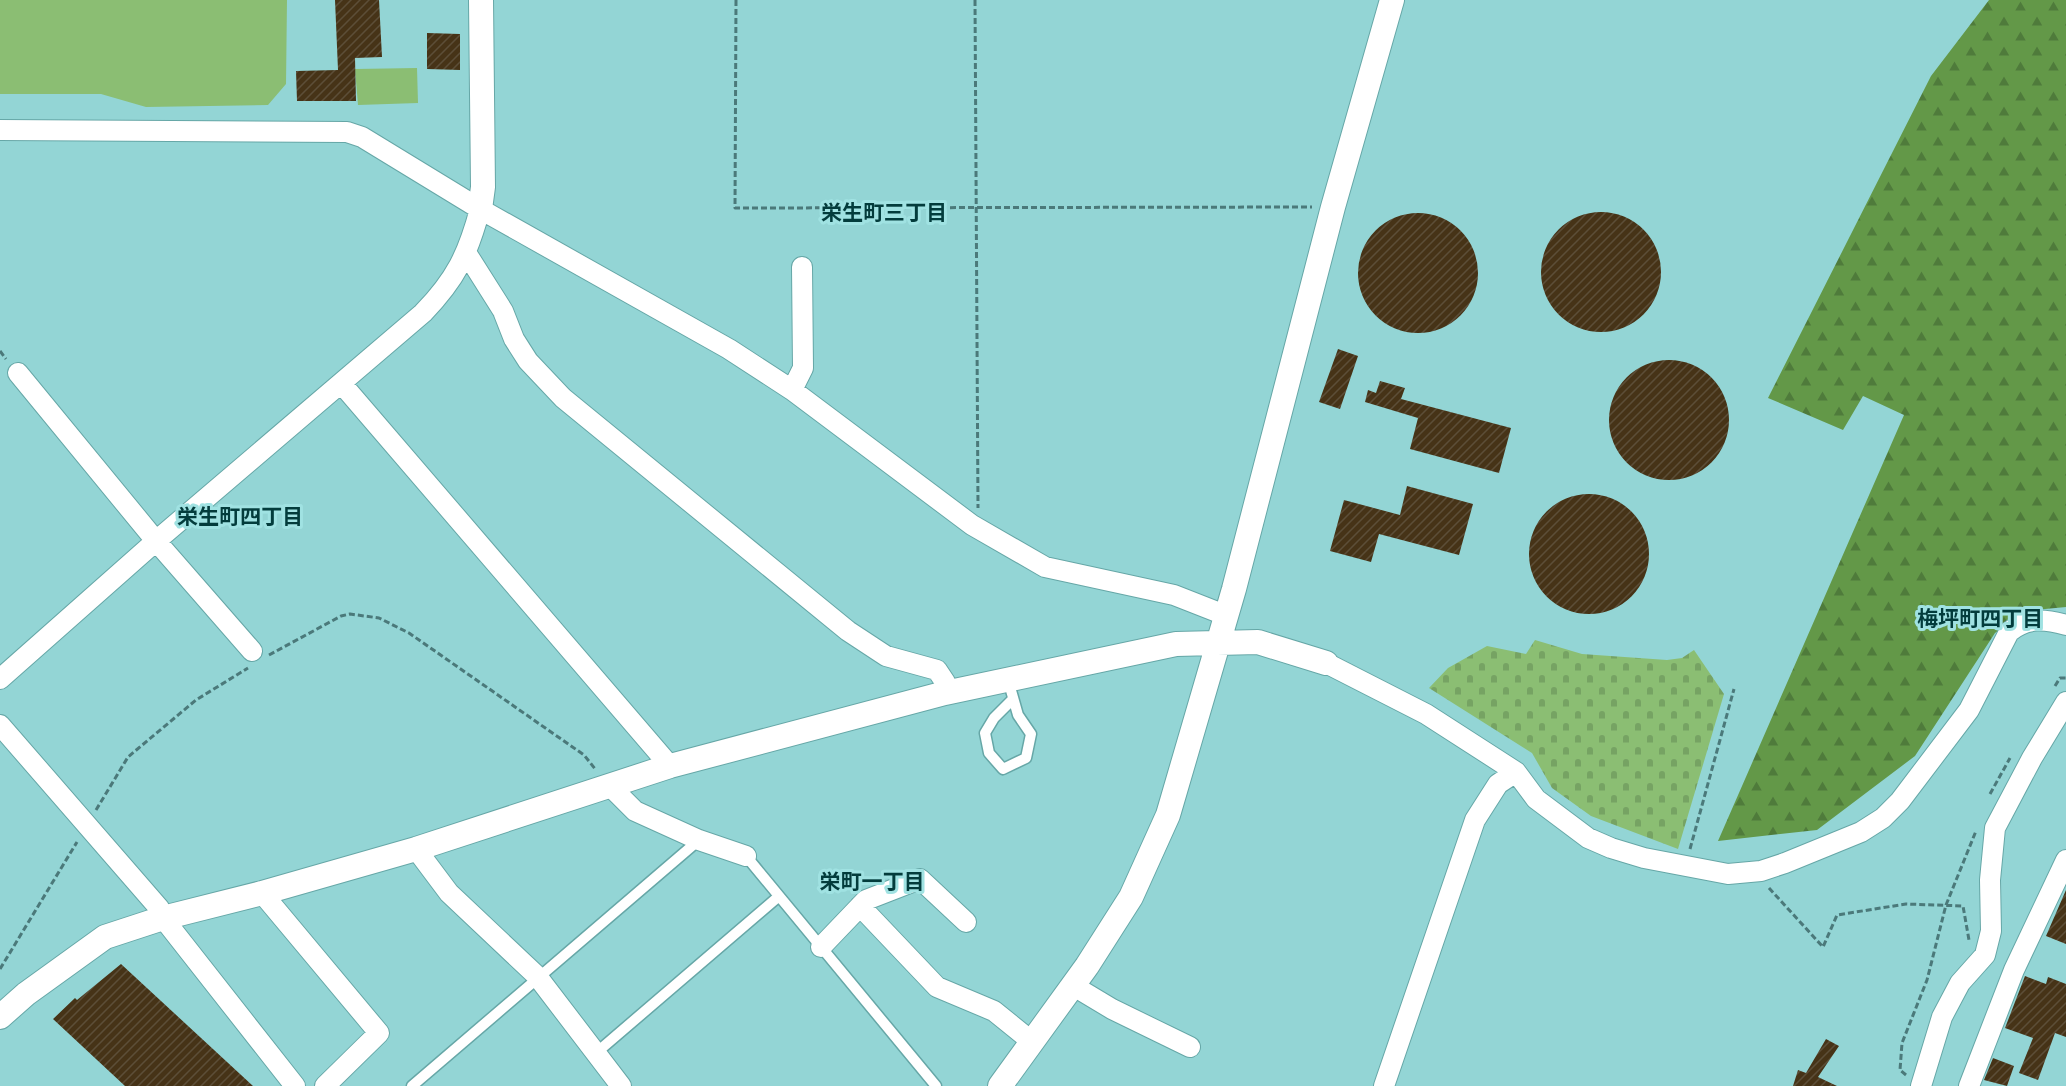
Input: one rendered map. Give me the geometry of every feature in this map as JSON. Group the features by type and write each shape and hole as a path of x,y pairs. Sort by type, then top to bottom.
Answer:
{"street":[{"path":"0,678 156,541 423,313 454,278 467,254 480,209 483,187 481,0"},
{"path":"1000,1086 1072,986 1131,897 1168,815 1204,698 1333,207 1392,0"},
{"path":"0,130 347,132 362,137 480,209 729,349 792,390 972,525 1045,567 1174,595 1225,615"},
{"path":"467,254 503,310 514,339 528,361 563,398 848,631 886,656 938,670 945,682 945,693"},
{"path":"792,390 803,368 802,267"},
{"path":"18,373 256,658"},
{"path":"341,383 670,766"},
{"path":"0,1017 26,994 105,937 163,918 262,893 416,849 606,782 945,693 1011,689 1176,644 1258,642 1326,663 1426,714 1516,772 1536,799 1588,838 1611,848 1685,867 1728,874 1761,871 1861,832 1883,818 1900,801 1969,710 2009,632 2018,624 2031,620 2050,620 2066,626"},
{"path":"1917,1083 1942,1017 1960,983 1980,961 1991,931 1990,880 1995,828 2027,768 2060,695"},
{"path":"0,725 159,908 163,918 295,1086"},
{"path":"1384,1086 1475,820 1498,784 1516,772"},
{"path":"606,782 634,811 699,840 746,856"},
{"path":"416,849 449,893 537,976 621,1086"},
{"path":"1969,1086 2014,970 2058,896 2066,860"},
{"path":"821,947 866,900 920,879 966,922"},
{"path":"262,893 379,1033 325,1086"},
{"path":"860,906 937,987 994,1011 1031,1041"},
{"path":"1980,961 2014,970"},
{"path":"1072,986 1112,1009 1190,1047"}],"lane":[{"path":"1011,689 1018,715 1031,735 1026,758 1003,769 989,753 985,733 1011,689"},
{"path":"412,1086 537,976 699,840"},
{"path":"746,856 936,1086"},
{"path":"596,1053 778,897"}],"path":[{"path":"736,0 735,208 1333,207"},
{"path":"972,525 978,514 975,0"},
{"path":"0,969 128,757 196,700 256,658 341,616 350,614 379,618 409,633 584,755 606,782"},
{"path":"2060,695 2060,678 2066,678"},
{"path":"1685,867 1734,689"},
{"path":"1986,804 1997,778 2016,748"},
{"path":"1917,1083 1900,1070 1902,1043 1927,980 1946,908 1978,824"},
{"path":"1761,871 1763,881 1822,947 1837,915 1906,904 1946,908 1963,906 1980,961"}],"green space":[{"path":"0,0 287,0 286,84 268,105 146,107 101,94 0,94"},
{"path":"1989,0 2066,0 2066,607 2025,611 1995,633 1915,756 1817,830 1718,841 1904,415 1863,396 1843,430 1768,398 1931,76"},
{"path":"417,68 418,103 358,105 355,69"},
{"path":"1535,640 1582,654 1667,660 1682,658 1694,650 1724,694 1678,849 1591,816 1552,788 1532,753 1429,688 1448,668 1487,646 1526,654"}],"building":[{"path":"335,0 379,0 382,57 355,58 356,101 297,101 296,71 338,70"},
{"path":"427,33 460,34 460,70 427,69"},
{"path":"1601,212 1624,216 1644,229 1657,249 1661,272 1657,295 1644,315 1624,328 1601,332 1578,328 1558,315 1545,295 1541,272 1545,249 1558,229 1578,216"},
{"path":"1418,213 1441,217 1461,230 1474,250 1478,273 1474,296 1461,316 1441,329 1418,333 1395,329 1375,316 1362,296 1358,273 1362,250 1375,230 1395,217"},
{"path":"1338,349 1358,356 1340,409 1319,402"},
{"path":"1669,360 1692,364 1712,377 1725,397 1729,420 1725,443 1712,463 1692,476 1669,480 1646,476 1626,463 1613,443 1609,420 1613,397 1626,377 1646,364"},
{"path":"1380,381 1405,388 1401,399 1511,428 1499,473 1410,449 1418,418 1365,402 1368,390 1376,393"},
{"path":"1407,486 1473,504 1459,555 1379,534 1371,562 1330,551 1344,500 1400,515"},
{"path":"1589,494 1612,498 1632,511 1645,531 1649,554 1645,577 1632,597 1612,610 1589,614 1566,610 1546,597 1533,577 1529,554 1533,531 1546,511 1566,498"},
{"path":"2066,890 2066,944 2046,936"},
{"path":"121,964 253,1086 125,1086 53,1019 75,998 77,1000"},
{"path":"2025,976 2046,984 2048,977 2066,984 2066,1037 2055,1033 2038,1080 2019,1073 2033,1038 2005,1028"},
{"path":"1826,1039 1839,1046 1818,1077 1837,1086 1793,1086 1798,1070 1806,1073"},
{"path":"1993,1058 2014,1066 2007,1086 1984,1080"}],"district":[{"name":"栄生町三丁目","path":"884,213"},
{"name":"栄生町四丁目","path":"240,517"},
{"name":"梅坪町四丁目","path":"1980,619"},
{"name":"栄町一丁目","path":"872,882"}]}
